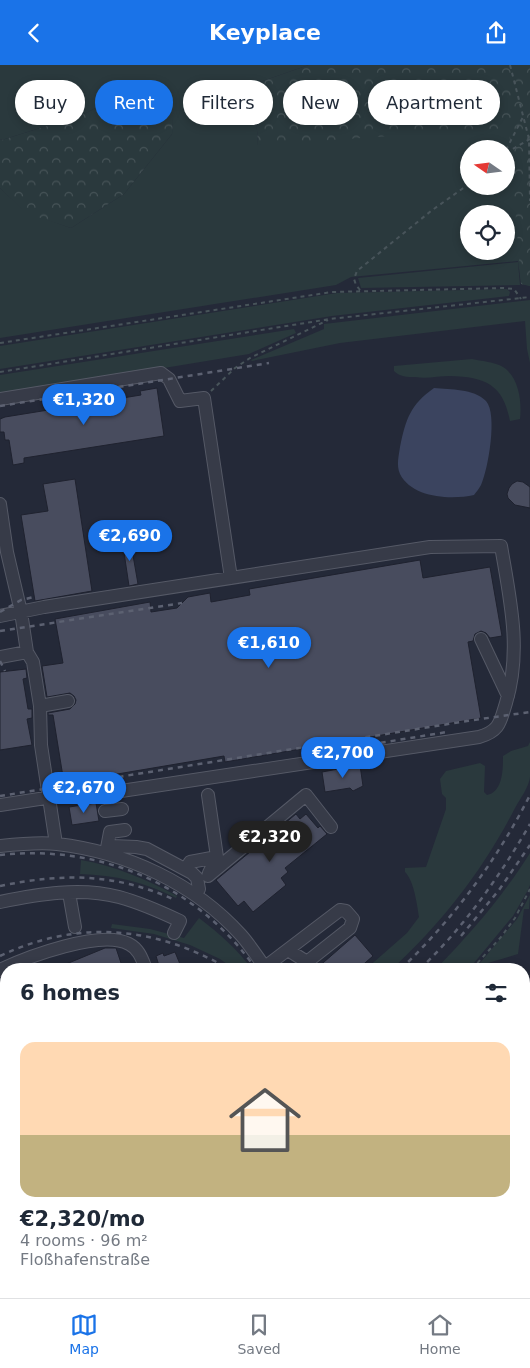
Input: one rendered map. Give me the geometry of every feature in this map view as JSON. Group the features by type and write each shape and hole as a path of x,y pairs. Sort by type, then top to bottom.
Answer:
{"street":[{"path":"0,399 160,373 169,379 180,401 204,398 232,578"},
{"path":"0,504 7,552 21,612 27,653 33,662 40,706 40,745 56,844"},
{"path":"0,616 430,547 501,546 514,629 515,663 508,696 498,726 491,734 108,793 48,797 0,805"},
{"path":"482,639 508,696"},
{"path":"0,657 27,653"},
{"path":"40,706 68,701"},
{"path":"197,892 208,876 216,857 208,795"},
{"path":"208,876 306,795 331,827"},
{"path":"105,811 122,809"},
{"path":"107,854 110,832 125,830"},
{"path":"0,846 37,843 56,844 107,854 145,867 197,892 242,936 261,963"},
{"path":"107,854 112,846 147,849 186,869 196,878 197,892"},
{"path":"186,869 190,862 216,857"},
{"path":"69,893 75,927"},
{"path":"0,902 37,894 90,893 118,897 151,907 180,921 174,933"},
{"path":"271,963 288,950 340,910 346,911 353,919 350,928 307,962 288,950"},
{"path":"14,963 62,946 93,941 116,941 124,942 136,949 143,963"}],"path":[{"path":"510,65 530,139 530,201"},
{"path":"512,140 524,115"},
{"path":"515,146 530,139"},
{"path":"360,290 354,279 357,271 431,211 460,190"},
{"path":"0,343 332,292 503,288 514,289 521,299"},
{"path":"0,372 330,319 530,297"},
{"path":"204,398 235,368 250,358 330,319"},
{"path":"477,963 515,918 530,889"}],"green space":[{"path":"0,65 309,65 266,80 183,80 183,125 257,125 258,145 326,125 358,125 358,116 368,113 368,125 500,125 500,80 479,80 530,65 530,286 521,284 518,261 351,277 336,285 0,338 0,188 26,212 71,228 124,194 172,134 173,80 95,80 95,108 85,113 85,80 15,80 15,125 50,125 2,140 0,139"},
{"path":"309,65 530,65 530,286 521,284 514,195 515,140 510,140 509,128 258,145 257,125 273,125 273,80 266,80"},
{"path":"95,108 95,125 173,125 172,134 124,194 71,228 26,213 0,188 0,139 2,140 50,125 85,125 85,113"},
{"path":"518,262 520,285 361,288 358,278"},
{"path":"507,289 510,292 509,296 332,316 0,369 0,346 337,293"},
{"path":"530,300 530,363 525,321 340,343 251,360 324,329 324,324"},
{"path":"294,329 296,333 249,354 0,395 0,375"},
{"path":"472,359 503,367 513,377 520,398 520,419 510,421 503,399 497,391 483,381 450,376 406,377 394,371 394,366"},
{"path":"530,742 530,777 528,785 503,831 476,874 445,914 398,963 373,963 407,933 419,917 413,887 405,872 405,868 426,867 446,809 446,798 442,794 440,779 446,771 480,763 485,766 484,792 487,795 492,793 499,785 503,767 503,756 511,751 528,746"},
{"path":"530,853 530,885 513,916 474,963 442,963 486,914"},
{"path":"81,860 130,874 177,896 176,898 130,880 80,874"},
{"path":"530,895 529,909 524,909 518,954 488,963 480,963 517,919"},
{"path":"199,918 214,929 247,963 226,963 190,945 154,934 111,928 112,924 150,929 184,938"}],"water":[{"path":"434,388 462,390 475,394 486,401 490,408 492,429 489,455 484,478 474,495 444,497 423,493 413,488 400,474 398,467 402,437 410,413 419,400"}],"building":[{"path":"157,388 164,436 24,458 24,463 13,465 9,440 5,440 4,432 0,432 0,419 141,395 140,391"},
{"path":"75,479 92,591 35,601 21,515 48,511 43,484"},
{"path":"517,481 523,482 530,487 530,508 515,505 508,498 509,488"},
{"path":"130,538 138,584 129,586 122,539"},
{"path":"420,560 423,578 490,567 502,636 490,638 481,631 475,634 473,641 468,642 481,718 225,762 224,756 64,783 53,715 48,715 48,713 70,709 76,700 70,693 47,697 42,666 63,663 55,619 150,602 151,612 177,608 188,597 210,593 211,602 250,595 249,589"},
{"path":"26,669 27,678 23,679 28,709 32,709 32,718 27,719 32,745 0,750 0,672"},
{"path":"360,765 363,786 353,791 350,788 325,792 322,772"},
{"path":"96,803 99,821 72,825 69,807"},
{"path":"296,814 300,819 306,814 318,828 320,826 327,834 285,868 288,872 281,878 286,885 253,912 244,901 238,906 216,880"},
{"path":"355,935 373,956 365,963 323,963"},
{"path":"105,948 116,948 121,963 69,963"},
{"path":"175,952 180,963 158,963 156,956 163,953 164,956"}],"railway":[{"path":"0,406 269,363"},
{"path":"0,612 21,600 34,597"},
{"path":"0,631 182,603"},
{"path":"0,661 5,671"},
{"path":"0,796 530,712"},
{"path":"361,746 447,732"},
{"path":"407,963 439,929 473,887 489,865 530,795"},
{"path":"426,963 452,936 480,900 530,824"},
{"path":"461,936 499,890 530,845"},
{"path":"0,855 38,853 74,856 110,864 144,876 176,893 205,914 232,940 251,963"},
{"path":"0,886 45,879 89,878 131,885 175,900"},
{"path":"0,956 29,944 58,936 116,933 145,936 173,944 217,963"}]}
